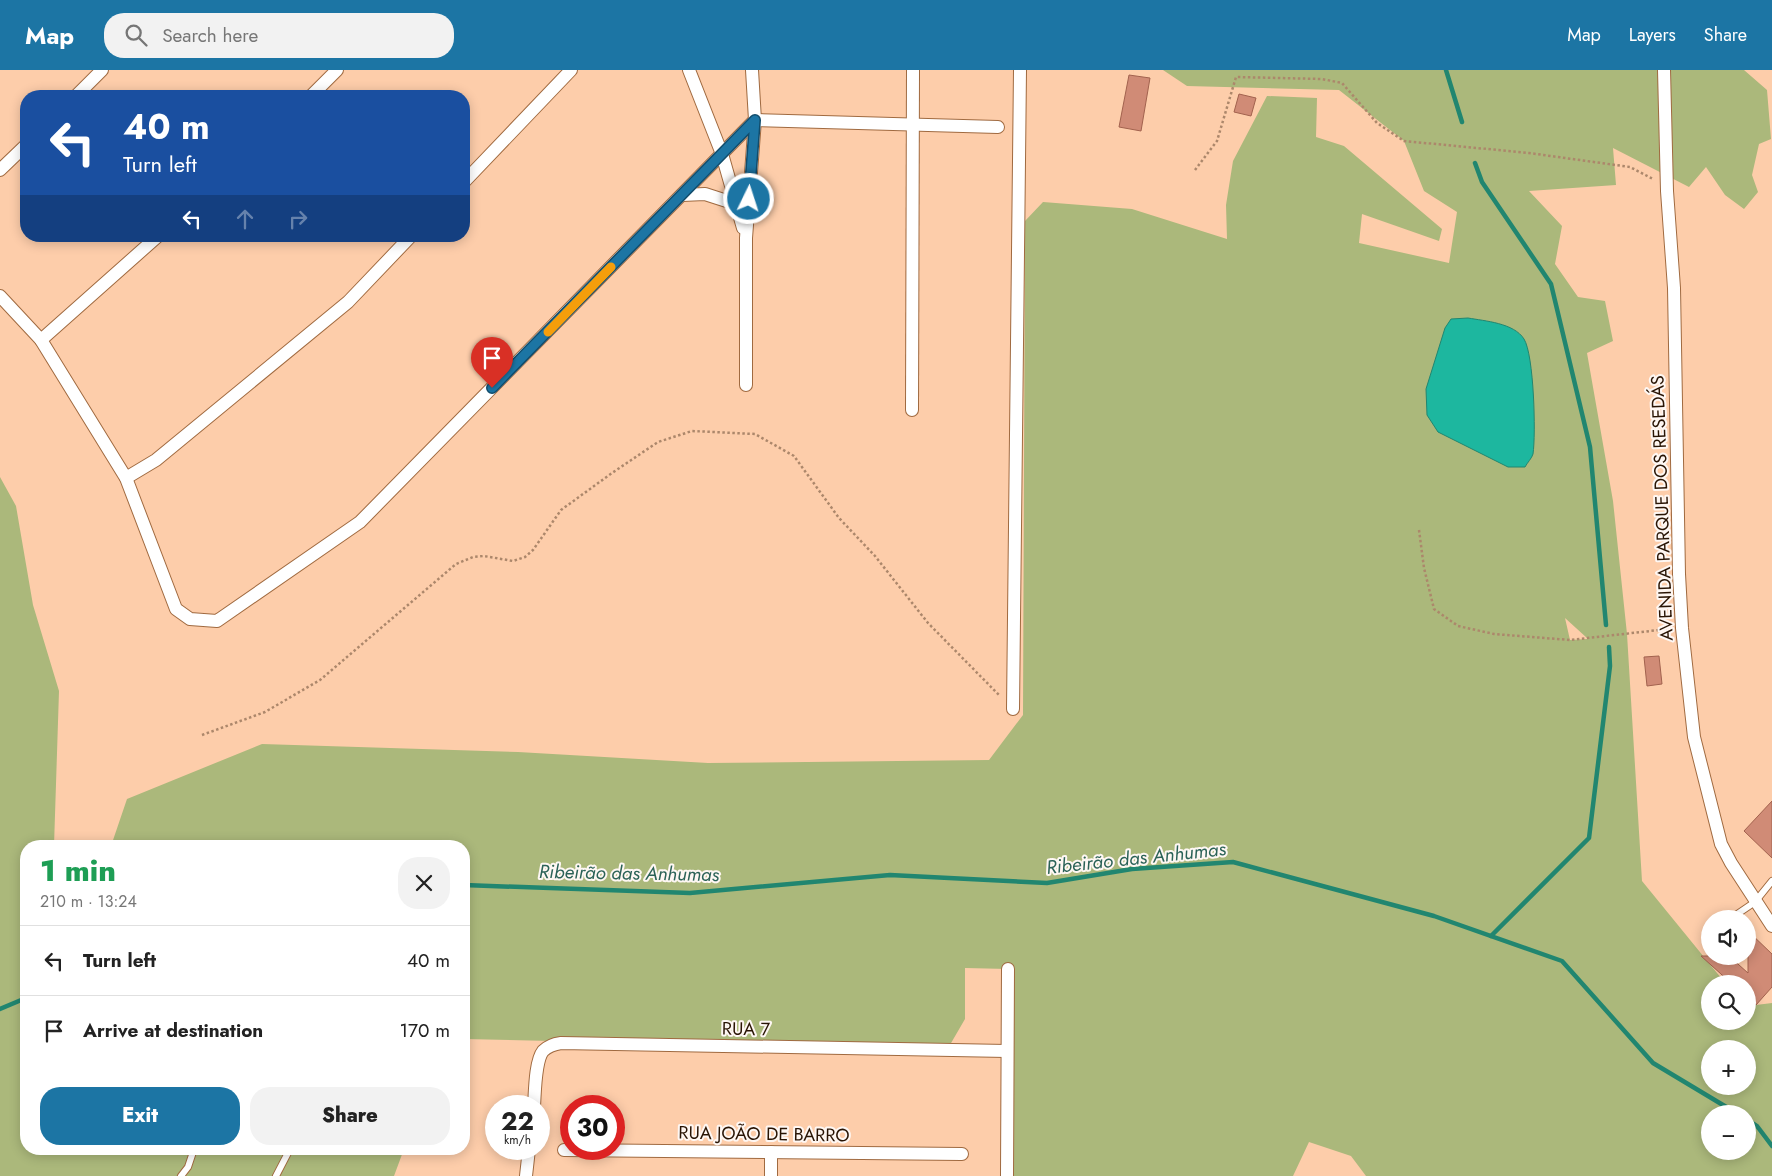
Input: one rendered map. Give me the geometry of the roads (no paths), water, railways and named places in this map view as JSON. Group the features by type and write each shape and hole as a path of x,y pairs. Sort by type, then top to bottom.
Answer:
{"street":[{"path":"82,90 102,70"},
{"path":"317,90 337,70"},
{"path":"470,176 570,70"},
{"path":"689,70 722,154 746,238"},
{"path":"746,385 746,238 755,120 752,70"},
{"path":"912,410 913,70"},
{"path":"1014,709 1020,70"},
{"name":"AVENIDA PARQUE DOS RESEDÁS","path":"1664,70 1668,191 1674,288 1679,564 1682,628 1694,737 1714,820 1724,850 1755,902 1772,926"},
{"path":"0,296 41,340 87,411 126,478 176,609 190,619 217,621 360,522 755,120 998,127"},
{"path":"0,170 20,151"},
{"path":"682,195 705,194 736,204"},
{"path":"41,340 151,242"},
{"path":"126,478 156,460 348,302 405,242"},
{"path":"1007,1176 1008,969"},
{"name":"RUA 7","path":"535,1095 538,1063 542,1052 551,1045 561,1043 1007,1051"},
{"name":"RUA JOÃO DE BARRO","path":"625,1151 962,1154"},
{"path":"771,1152 771,1176"},
{"path":"526,1176 528,1160"}],"lane":[{"path":"1743,910 1755,902 1772,881"},
{"path":"181,1176 188,1167 192,1155"},
{"path":"276,1176 287,1155"}],"water":[{"path":"1468,318 1506,326 1513,329 1524,339 1532,377 1534,430 1533,454 1525,467 1508,467 1438,432 1427,415 1426,389 1445,328 1451,319"}],"waterway":[{"path":"1446,70 1462,122"},
{"path":"1475,163 1482,182 1551,284 1590,447 1606,625"},
{"path":"1491,936 1589,838 1610,666 1609,647"},
{"name":"Ribeirão das Anhumas","path":"470,885 690,893 890,875 1047,883 1132,869 1233,862 1434,916 1562,961 1653,1063 1723,1105"},
{"name":"Ribeirão das Anhumas","path":"0,1009 20,1001"},
{"name":"Ribeirão das Anhumas","path":"1756,1125 1772,1146"}]}
